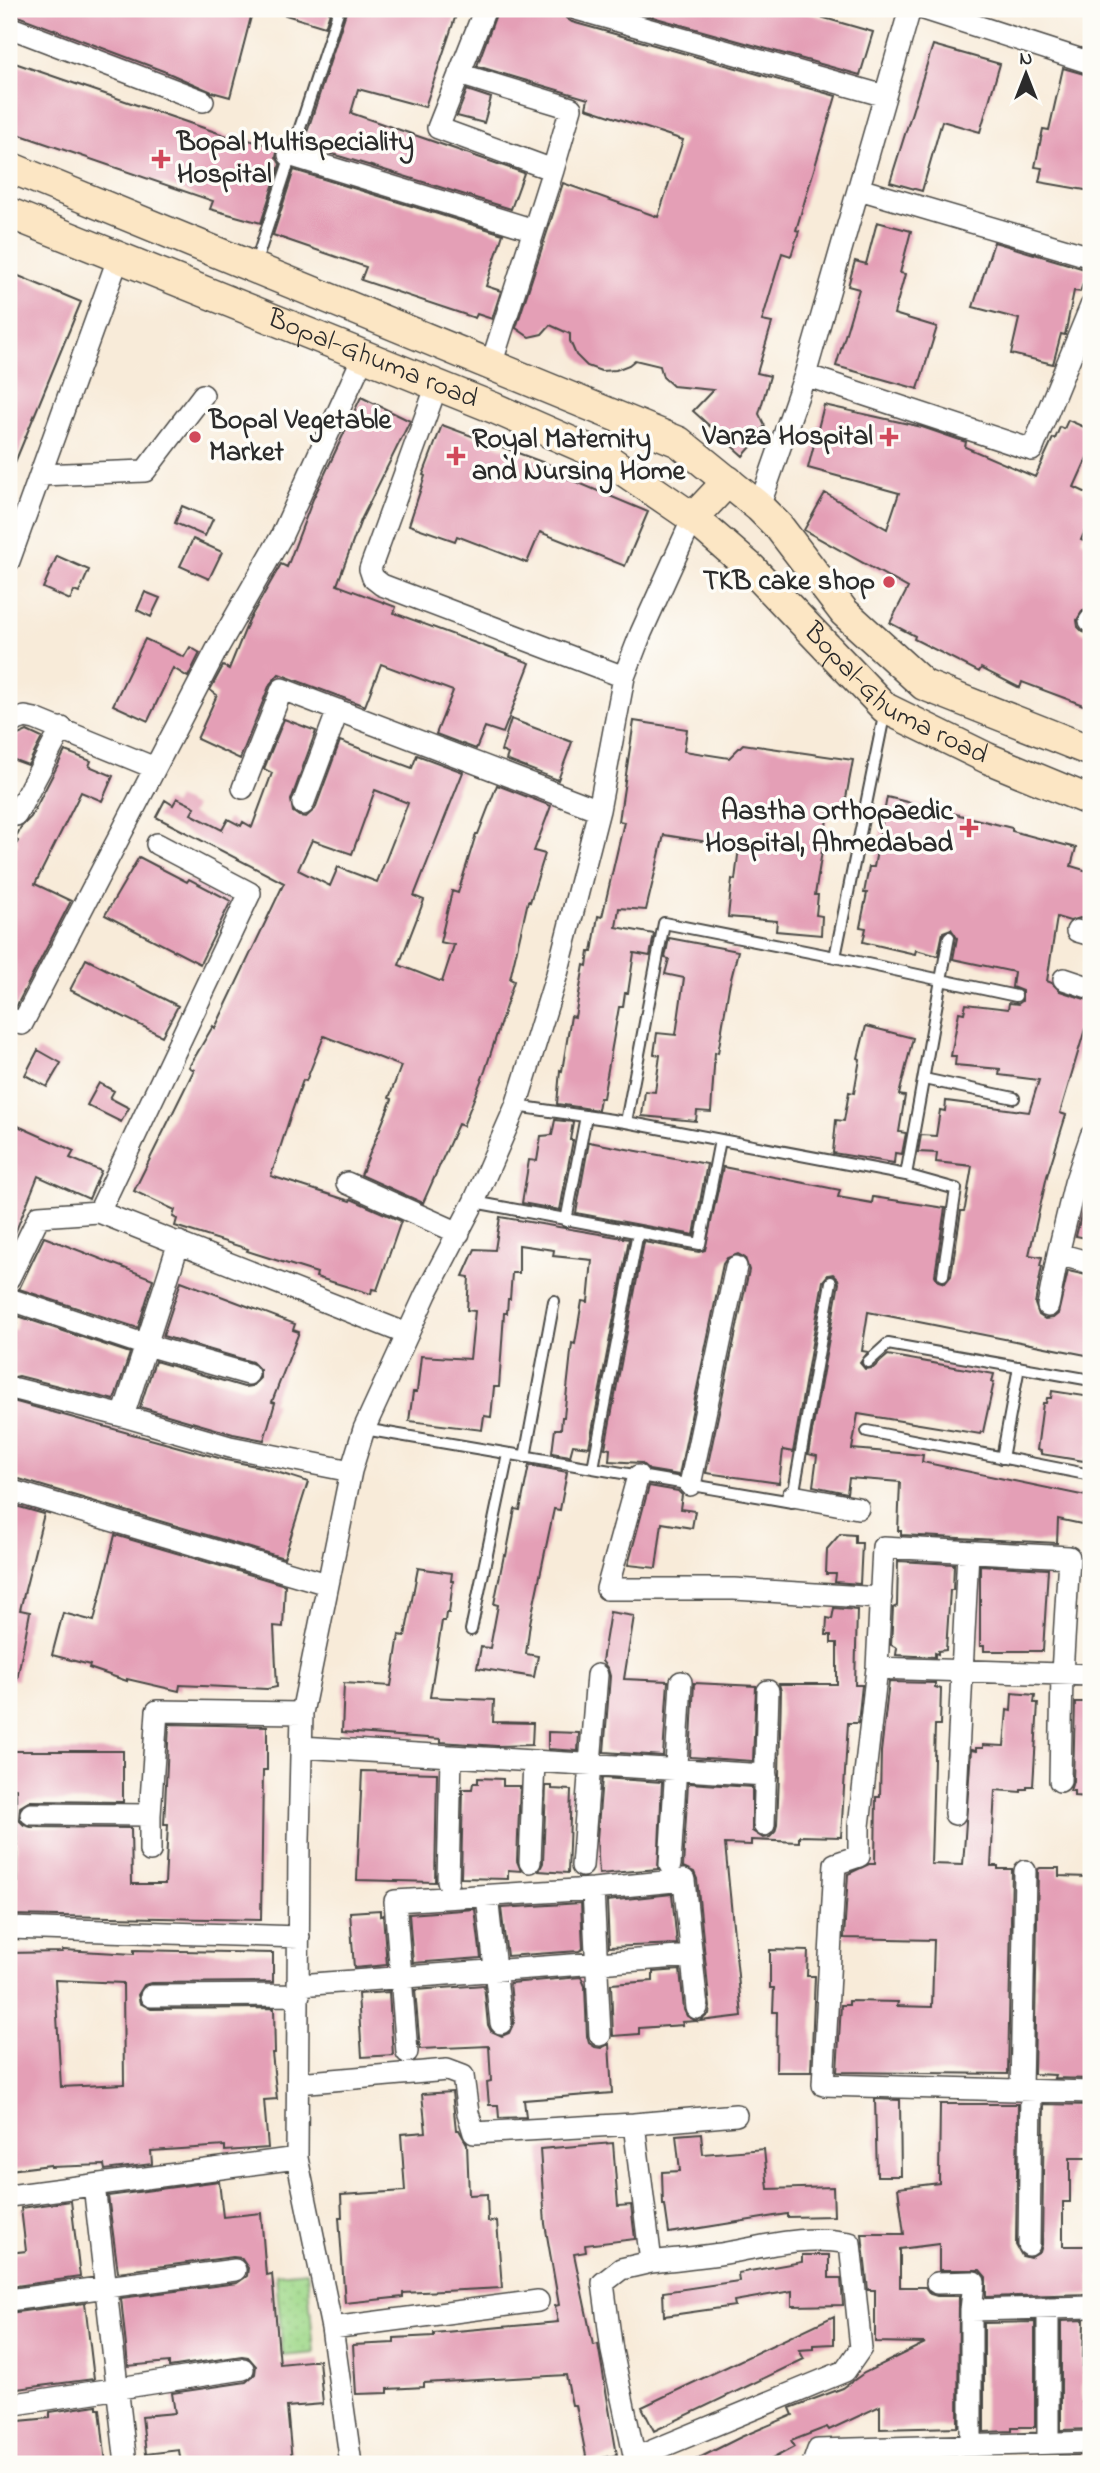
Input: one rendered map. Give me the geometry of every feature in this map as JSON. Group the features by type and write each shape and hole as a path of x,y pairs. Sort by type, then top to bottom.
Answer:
{"street":[{"path":"485,9 438,128 553,170"},
{"path":"576,9 885,96"},
{"path":"759,507 806,375 910,9"},
{"path":"924,9 1091,63"},
{"path":"9,27 203,100"},
{"path":"459,74 571,108 491,365"},
{"path":"289,155 534,230"},
{"path":"9,167 679,442 759,507 779,527 844,612 924,685 1091,751"},
{"path":"859,189 1091,257"},
{"name":"Bopal-Ghuma road","path":"9,213 437,385 601,455 693,518 751,568 885,708 987,758 1091,801"},
{"path":"9,561 119,256"},
{"path":"806,375 1032,450 1091,306"},
{"path":"9,1018 22,1024 217,649 281,537 363,357"},
{"path":"437,385 370,569 373,578 382,584 624,677"},
{"path":"40,475 145,471 203,395"},
{"path":"351,2464 331,2328 297,2158 302,1713 351,1471 364,1429 407,1334 474,1202 516,1106 557,974 598,810 624,677 693,518 728,481"},
{"path":"243,788 282,689 598,810"},
{"path":"303,804 338,710"},
{"path":"9,726 11,722 25,717 62,728 155,768"},
{"path":"16,815 62,728"},
{"path":"99,1212 250,893 157,844"},
{"path":"1064,979 1091,988"},
{"path":"1048,1306 1075,1183 1089,1147"},
{"path":"347,1183 459,1233"},
{"path":"11,1266 39,1216 99,1212 407,1334"},
{"path":"123,1416 179,1242"},
{"path":"1058,1254 1091,1263"},
{"path":"690,1485 736,1267"},
{"path":"9,1298 146,1345 248,1374"},
{"path":"16,1389 230,1447 351,1471"},
{"path":"638,1476 607,1589 734,1589 881,1598"},
{"path":"9,1490 327,1584"},
{"path":"793,1496 858,1508"},
{"path":"1060,1781 1062,1672 1069,1557 883,1547 877,1668 859,1826 859,1856 835,1864 823,2085 1091,2092"},
{"path":"955,1814 968,1552"},
{"path":"877,1668 1091,1675"},
{"path":"582,1866 597,1675"},
{"path":"670,1865 681,1682"},
{"path":"764,1825 768,1691"},
{"path":"150,1851 157,1712 302,1713"},
{"path":"301,1747 765,1775"},
{"path":"448,1881 451,1756"},
{"path":"530,1862 534,1761"},
{"path":"31,1814 150,1815"},
{"path":"1025,1871 1029,2245"},
{"path":"407,2052 394,1901 593,1889 684,1880 697,2008"},
{"path":"593,1889 600,2035"},
{"path":"487,1896 501,2023"},
{"path":"9,1928 299,1937"},
{"path":"151,1996 299,1990 402,1978 692,1956"},
{"path":"298,2083 447,2070 463,2076 468,2113 474,2133 736,2115"},
{"path":"634,2124 650,2262"},
{"path":"9,2196 297,2158"},
{"path":"94,2185 126,2464"},
{"path":"825,2239 850,2243 861,2348 845,2371 636,2461 612,2351 603,2283 621,2269 650,2262 725,2253 793,2240 825,2239"},
{"path":"9,2300 235,2270"},
{"path":"937,2283 974,2282 971,2310 971,2445"},
{"path":"331,2328 538,2301"},
{"path":"971,2310 1091,2307"},
{"path":"1048,2308 1048,2443"},
{"path":"9,2405 243,2369"},
{"path":"813,2464 818,2450 1091,2442"}],"lane":[{"path":"254,267 339,9"},
{"path":"835,957 885,708"},
{"path":"626,1122 664,923 1016,996"},
{"path":"906,1175 949,937"},
{"path":"924,1079 1014,1098"},
{"path":"516,1106 626,1122 906,1175 956,1189 943,1275"},
{"path":"566,1221 586,1116"},
{"path":"474,1202 699,1244 720,1140"},
{"path":"593,1468 639,1232"},
{"path":"364,1429 792,1502 831,1282"},
{"path":"525,1457 554,1301"},
{"path":"869,1362 888,1344 1091,1380"},
{"path":"1002,1458 1019,1367"},
{"path":"867,1431 1091,1475"},
{"path":"471,1630 508,1454"}],"green space":[{"path":"307,2271 314,2353 283,2356 276,2274"}],"building":[{"path":"17,9 253,9 230,97 15,15"},
{"path":"279,9 331,9 325,27 279,13"},
{"path":"347,9 458,9 425,107 358,89 351,113 524,173 511,209 303,145"},
{"path":"498,9 527,9 545,16 546,9 563,9 566,18 572,22 836,96 796,230 799,231 791,256 782,253 762,321 772,323 757,373 770,376 759,414 765,426 755,436 758,439 743,456 693,411 713,390 673,386 663,377 660,366 635,360 616,370 601,371 587,366 576,355 570,334 550,325 542,334 529,337 516,328 563,183 658,217 683,140 586,108 588,99 477,66"},
{"path":"624,9 801,9 800,11 873,32 860,75"},
{"path":"933,45 1000,64 980,132 942,121 922,191 890,182"},
{"path":"9,61 230,137 278,148 276,157 280,164 261,223 210,209 213,201 9,131"},
{"path":"1063,68 1091,76 1091,191 1039,182 1042,168 1035,167 1043,129 1049,130"},
{"path":"467,90 491,98 484,123 457,116"},
{"path":"294,170 503,234 486,286 501,291 492,319 477,314 475,318 361,280 366,267 273,235"},
{"path":"877,222 911,231 900,273 905,274 894,314 937,327 918,389 836,366 859,289 848,286 855,261 866,264"},
{"path":"994,242 1088,270 1080,292 1074,291 1065,335 1061,334 1053,364 1011,354 1019,319 973,307"},
{"path":"9,272 81,302 9,477"},
{"path":"361,397 410,421 361,520 337,585 396,607 394,613 530,663 503,733 485,727 476,749 436,734 453,691 381,664 365,706 279,674 270,684 240,759 197,739 217,695 210,690 223,666 229,669 249,620 281,564 287,567 313,499"},
{"path":"824,405 922,427 966,442 965,447 1035,477 1053,438 1055,439 1060,427 1064,429 1068,420 1091,430 1091,449 1074,487 1091,495 1091,517 1081,540 1091,544 1091,608 1083,610 1077,620 1078,627 1083,632 1091,634 1091,708 1022,682 1020,688 981,668 979,672 914,639 915,636 890,623 908,588 804,530 825,493 887,529 899,493 808,468"},
{"path":"442,425 564,470 562,476 648,512 625,566 540,532 527,563 457,536 455,541 409,525 425,476 423,475"},
{"path":"182,506 213,519 205,536 175,523"},
{"path":"193,539 222,552 209,579 180,566"},
{"path":"57,556 89,570 79,593 74,591 70,600 43,588"},
{"path":"145,592 160,598 151,617 137,610"},
{"path":"145,639 184,657 190,647 200,653 188,677 173,668 148,721 113,705"},
{"path":"284,719 316,731 291,800 293,812 299,816 306,817 315,809 340,741 412,768 417,755 463,772 414,896 424,900 399,965 442,982 454,945 440,942 452,891 458,893 476,834 497,785 551,806 534,851 545,854 530,902 528,901 510,979 514,981 485,1071 463,1126 458,1124 423,1203 361,1175 392,1099 389,1098 401,1066 324,1036 306,1081 303,1080 271,1176 350,1201 351,1199 401,1221 377,1290 372,1289 371,1294 316,1277 317,1273 247,1251 248,1249 175,1226 175,1210 134,1191 194,1070 189,1067 213,1026 215,1028 284,883 156,817 165,800 173,805 177,798 195,807 191,814 222,830 228,819 241,826 243,822 252,827 272,773 264,769","holes":["375,790 408,803 377,882 338,867 330,886 298,870 312,840 352,854"]},
{"path":"511,719 572,742 558,780 506,760 508,754 501,751"},
{"path":"634,721 687,729 684,751 729,758 743,744 853,760 844,809 829,807 815,895 818,895 816,915 822,916 821,935 776,931 777,921 728,917 739,847 664,835 646,910 619,908 616,927 654,934 650,956 634,953 628,993 625,993 623,1007 619,1007 603,1098 600,1098 598,1110 557,1104 560,1070 562,1071 571,1016 575,1017 584,965 587,966 589,952 592,952 598,916 602,917 624,822 619,821"},
{"path":"27,731 42,738 28,765 9,758 9,739"},
{"path":"65,751 91,761 89,766 113,776 102,801 81,792 35,884 71,901 16,1007 9,1005 9,859 18,841 15,839 21,827 31,817"},
{"path":"887,797 1012,828 1012,831 1076,848 1071,866 1091,872 1091,921 1080,918 1070,921 1057,917 1047,981 1060,991 1091,1001 1091,1031 1085,1029 1060,1113 1066,1115 1047,1176 1029,1255 1042,1257 1035,1304 1039,1315 1045,1319 1058,1314 1068,1271 1091,1276 1091,1356 868,1312 862,1351 868,1352 860,1363 865,1369 873,1368 888,1355 994,1374 994,1382 983,1432 980,1434 858,1414 852,1449 923,1455 922,1462 1091,1497 1091,1526 1058,1519 1057,1543 901,1535 901,1531 898,1531 900,1482 849,1478 847,1493 813,1486 817,1456 808,1454 839,1283 833,1274 823,1281 793,1452 783,1450 779,1483 706,1473 749,1270 745,1258 738,1254 727,1258 723,1264 679,1475 649,1470 641,1463 609,1461 610,1449 605,1448 644,1242 699,1252 705,1250 723,1167 840,1190 838,1197 872,1203 873,1197 945,1208 935,1275 938,1281 945,1283 951,1276 961,1211 965,1208 972,1166 936,1162 937,1153 918,1152 921,1135 936,1136 940,1110 945,1111 946,1101 1029,1112 1039,1080 999,1075 1000,1069 955,1065 956,1056 951,1056 959,1012 964,1013 966,1004 1008,1009 1009,1003 1018,1004 1022,1001 1022,991 1012,987 1014,972 953,959 957,938 951,929 943,932 938,956 916,950 915,954 863,942 866,928 860,927 867,893 864,893 869,867 874,867"},
{"path":"139,857 231,901 200,964 105,915"},
{"path":"669,938 738,951 718,1053 715,1052 711,1112 697,1111 696,1121 642,1116 645,1091 655,1092 660,1055 654,1054 657,1033 676,1035 684,978 665,974 669,959 665,958"},
{"path":"86,959 178,1006 162,1036 70,990"},
{"path":"866,1026 913,1038 899,1095 905,1096 899,1132 906,1133 902,1154 895,1153 894,1163 833,1153 836,1120 844,1121 849,1092 854,1093 860,1059 858,1058"},
{"path":"38,1050 61,1063 47,1087 25,1075"},
{"path":"99,1083 114,1091 110,1098 129,1108 121,1122 87,1105"},
{"path":"555,1120 573,1122 570,1140 573,1140 560,1210 522,1203 529,1160 537,1161 541,1136 552,1135"},
{"path":"9,1122 74,1151 70,1158 101,1171 89,1199 38,1176 9,1248"},
{"path":"589,1142 707,1164 694,1235 576,1213"},
{"path":"1091,1176 1091,1239 1076,1236"},
{"path":"500,1217 629,1239 589,1447 573,1445 570,1456 552,1453 555,1429 561,1429 564,1417 572,1343 575,1344 582,1301 588,1302 592,1260 553,1256 554,1250 519,1245 519,1273 512,1273 510,1299 507,1313 504,1313 499,1387 494,1387 491,1417 484,1416 482,1430 409,1421 413,1392 417,1392 421,1356 470,1359 475,1311 467,1310 469,1277 463,1276 475,1249 495,1250"},
{"path":"44,1237 153,1279 138,1328 19,1289"},
{"path":"181,1281 295,1324 293,1330 299,1332 272,1402 275,1403 264,1440 233,1434 140,1407 155,1361 244,1387 252,1386 260,1378 260,1370 252,1362 163,1336"},
{"path":"18,1316 130,1353 114,1400 19,1376 9,1378 9,1328 15,1330"},
{"path":"1052,1391 1091,1397 1091,1434 1084,1461 1041,1454 1041,1451 1037,1450 1043,1403 1046,1403 1047,1398 1051,1398"},
{"path":"9,1400 308,1482 284,1558 9,1476"},
{"path":"529,1465 567,1472 560,1510 554,1509 530,1623 526,1654 538,1656 534,1677 477,1668 481,1647 490,1648 498,1605 494,1604 504,1555 506,1556 515,1509 520,1510"},
{"path":"649,1486 678,1491 682,1495 680,1509 695,1511 692,1528 662,1523 656,1568 628,1565"},
{"path":"16,1506 44,1514 20,1610 30,1612 17,1680 9,1679 9,1525"},
{"path":"840,1534 855,1535 855,1543 862,1543 860,1584 835,1582 836,1574 826,1574 827,1549"},
{"path":"115,1535 285,1585 283,1627 274,1626 277,1687 267,1689 180,1685 179,1691 127,1681 89,1668 90,1665 52,1655 63,1613 94,1621"},
{"path":"898,1561 954,1564 946,1650 938,1651 935,1657 896,1655 897,1648 891,1645 893,1608 897,1606"},
{"path":"980,1565 1048,1569 1043,1651 984,1651 984,1646 980,1646"},
{"path":"418,1568 452,1573 453,1581 449,1613 446,1613 445,1621 442,1621 430,1697 494,1700 493,1722 533,1723 532,1745 497,1746 342,1732 344,1683 391,1686 399,1635 405,1636"},
{"path":"834,1608 857,1610 855,1685 862,1685 858,1723 848,1723 841,1837 799,1836 799,1842 751,1840 751,1845 725,1844 742,2016 700,2021 709,2014 710,2007 697,1879 694,1872 683,1867 688,1783 752,1787 752,1831 763,1838 770,1837 775,1832 779,1775 779,1684 837,1684 837,1643 831,1643 831,1635 826,1635 827,1618 832,1619"},
{"path":"610,1612 634,1616 624,1679 668,1681 663,1756 604,1752 610,1676 602,1661"},
{"path":"889,1682 935,1683 935,1687 941,1689 940,1725 935,1725 931,1864 963,1865 971,1750 976,1751 976,1748 983,1748 983,1745 1004,1746 1007,1710 1011,1711 1012,1693 1035,1695 1034,1703 1038,1703 1033,1786 1021,1789 1021,1792 995,1790 991,1866 1012,1869 1008,2074 837,2072 841,2005 849,2005 849,2001 898,2002 897,2006 932,2007 934,1940 844,1938 848,1874 875,1864 876,1797 880,1797 881,1752"},
{"path":"694,1683 756,1686 753,1761 690,1757"},
{"path":"1075,1702 1091,1702 1090,1797 1074,1796 1074,1791 1070,1791 1073,1781"},
{"path":"169,1724 267,1726 267,1770 263,1770 261,1920 9,1915 9,1884 17,1885 16,1788 9,1787 9,1751 123,1751 123,1802 30,1801 20,1807 19,1820 31,1827 131,1828 132,1884 165,1884 168,1824 164,1824"},
{"path":"548,1732 579,1733 578,1751 548,1749"},
{"path":"362,1771 437,1773 435,1882 357,1880"},
{"path":"478,1778 503,1779 503,1786 520,1786 517,1861 521,1871 508,1870 508,1879 461,1878 463,1789 472,1789 473,1783 478,1783"},
{"path":"602,1778 662,1782 658,1869 599,1874 597,1839"},
{"path":"546,1786 571,1790 568,1873 539,1871 543,1863"},
{"path":"1040,1868 1059,1868 1059,1876 1088,1877 1087,1923 1091,1923 1091,2079 1054,2078 1055,2075 1034,2074"},
{"path":"672,1894 677,1944 609,1947 607,1901"},
{"path":"581,1903 583,1949 507,1956 501,1908"},
{"path":"475,1909 481,1958 413,1963 409,1914"},
{"path":"380,1910 380,1916 383,1915 387,1965 354,1968 350,1912"},
{"path":"134,1950 273,1953 273,1982 151,1983 144,1985 138,1995 140,2003 151,2009 274,2008 275,2053 272,2053 277,2099 264,2100 268,2148 225,2151 225,2146 151,2151 152,2164 105,2170 104,2165 51,2165 9,2170 9,1953 134,1954","holes":["55,1980 123,1983 124,2084 61,2087"]},
{"path":"770,1950 808,1951 807,1976 815,1976 811,2072 776,2072 777,2012 773,2012 774,1988 770,1988"},
{"path":"680,1970 684,2010 687,2016 697,2021 682,2022 683,2025 639,2028 639,2034 613,2036 611,1984 653,1981 653,1972"},
{"path":"581,1977 585,1986 589,2043 601,2048 609,2044 612,2093 524,2100 526,2117 499,2118 498,2105 489,2105 489,2046 420,2049 415,1990 484,1985 488,2025 491,2031 502,2036 509,2033 514,2022 510,1983"},
{"path":"389,1992 393,2055 362,2057 358,1994"},
{"path":"452,2092 456,2130 459,2130 467,2144 469,2195 487,2194 488,2222 497,2221 502,2288 403,2293 403,2297 345,2303 339,2217 342,2217 341,2195 405,2191 401,2134 426,2132 422,2094"},
{"path":"875,2099 900,2100 901,2176 877,2176"},
{"path":"940,2104 1018,2104 1016,2245 1022,2256 1030,2258 1040,2252 1042,2245 1044,2104 1091,2105 1091,2158 1070,2158 1070,2202 1063,2202 1063,2246 1090,2246 1090,2294 986,2297 986,2277 980,2270 939,2270 939,2244 900,2249 900,2287 925,2287 930,2294 937,2296 959,2296 958,2427 880,2429 880,2406 829,2430 827,2427 791,2441 794,2447 763,2464 687,2464 793,2415 790,2408 843,2388 864,2373 925,2343 875,2342 875,2290 868,2290 862,2234 904,2234 898,2188 939,2183"},
{"path":"701,2133 703,2154 764,2149 768,2189 833,2187 834,2216 787,2217 787,2214 669,2233 663,2205 662,2172 680,2171 676,2135"},
{"path":"613,2143 618,2206 631,2205 635,2239 585,2245 586,2252 574,2254 593,2345 598,2344 617,2455 587,2461 576,2405 572,2405 566,2375 424,2383 424,2387 388,2389 388,2393 356,2394 353,2345 394,2343 394,2338 434,2336 434,2333 558,2322 555,2306 559,2305 545,2224 540,2149"},
{"path":"219,2181 223,2217 261,2213 266,2275 272,2274 280,2364 319,2360 323,2404 287,2407 292,2461 181,2464 179,2450 146,2454 142,2416 175,2413 172,2393 246,2382 255,2374 256,2366 248,2357 242,2356 169,2367 169,2362 128,2366 121,2298 237,2283 247,2276 248,2268 241,2258 233,2257 118,2272 108,2196"},
{"path":"71,2201 80,2277 9,2287 9,2253 26,2251 21,2208"},
{"path":"802,2255 829,2255 829,2278 841,2278 843,2305 792,2306 792,2291 734,2301 735,2306 664,2316 663,2292 739,2281 738,2273 802,2262"},
{"path":"85,2303 94,2379 9,2390 9,2313"},
{"path":"834,2316 834,2344 813,2345 813,2349 799,2350 804,2359 654,2431 642,2407"},
{"path":"1084,2320 1082,2401 1091,2401 1091,2429 1061,2430 1061,2321"},
{"path":"1035,2322 1035,2427 1012,2427 1012,2431 984,2432 984,2323"},
{"path":"97,2405 97,2409 100,2409 106,2464 9,2464 9,2422 50,2418 50,2412"},
{"path":"1091,2455 1091,2464 1059,2464 1059,2456"}],"place":[{"name":"Bopal Multispeciality Hospital","path":"161,159"},
{"name":"Bopal Vegetable Market","path":"195,437"},
{"name":"Vanza Hospital","path":"889,437"},
{"name":"Royal Maternity and Nursing Home","path":"456,456"},
{"name":"TKB cake shop","path":"889,582"},
{"name":"Aastha Orthopaedic Hospital, Ahmedabad","path":"969,828"}]}
